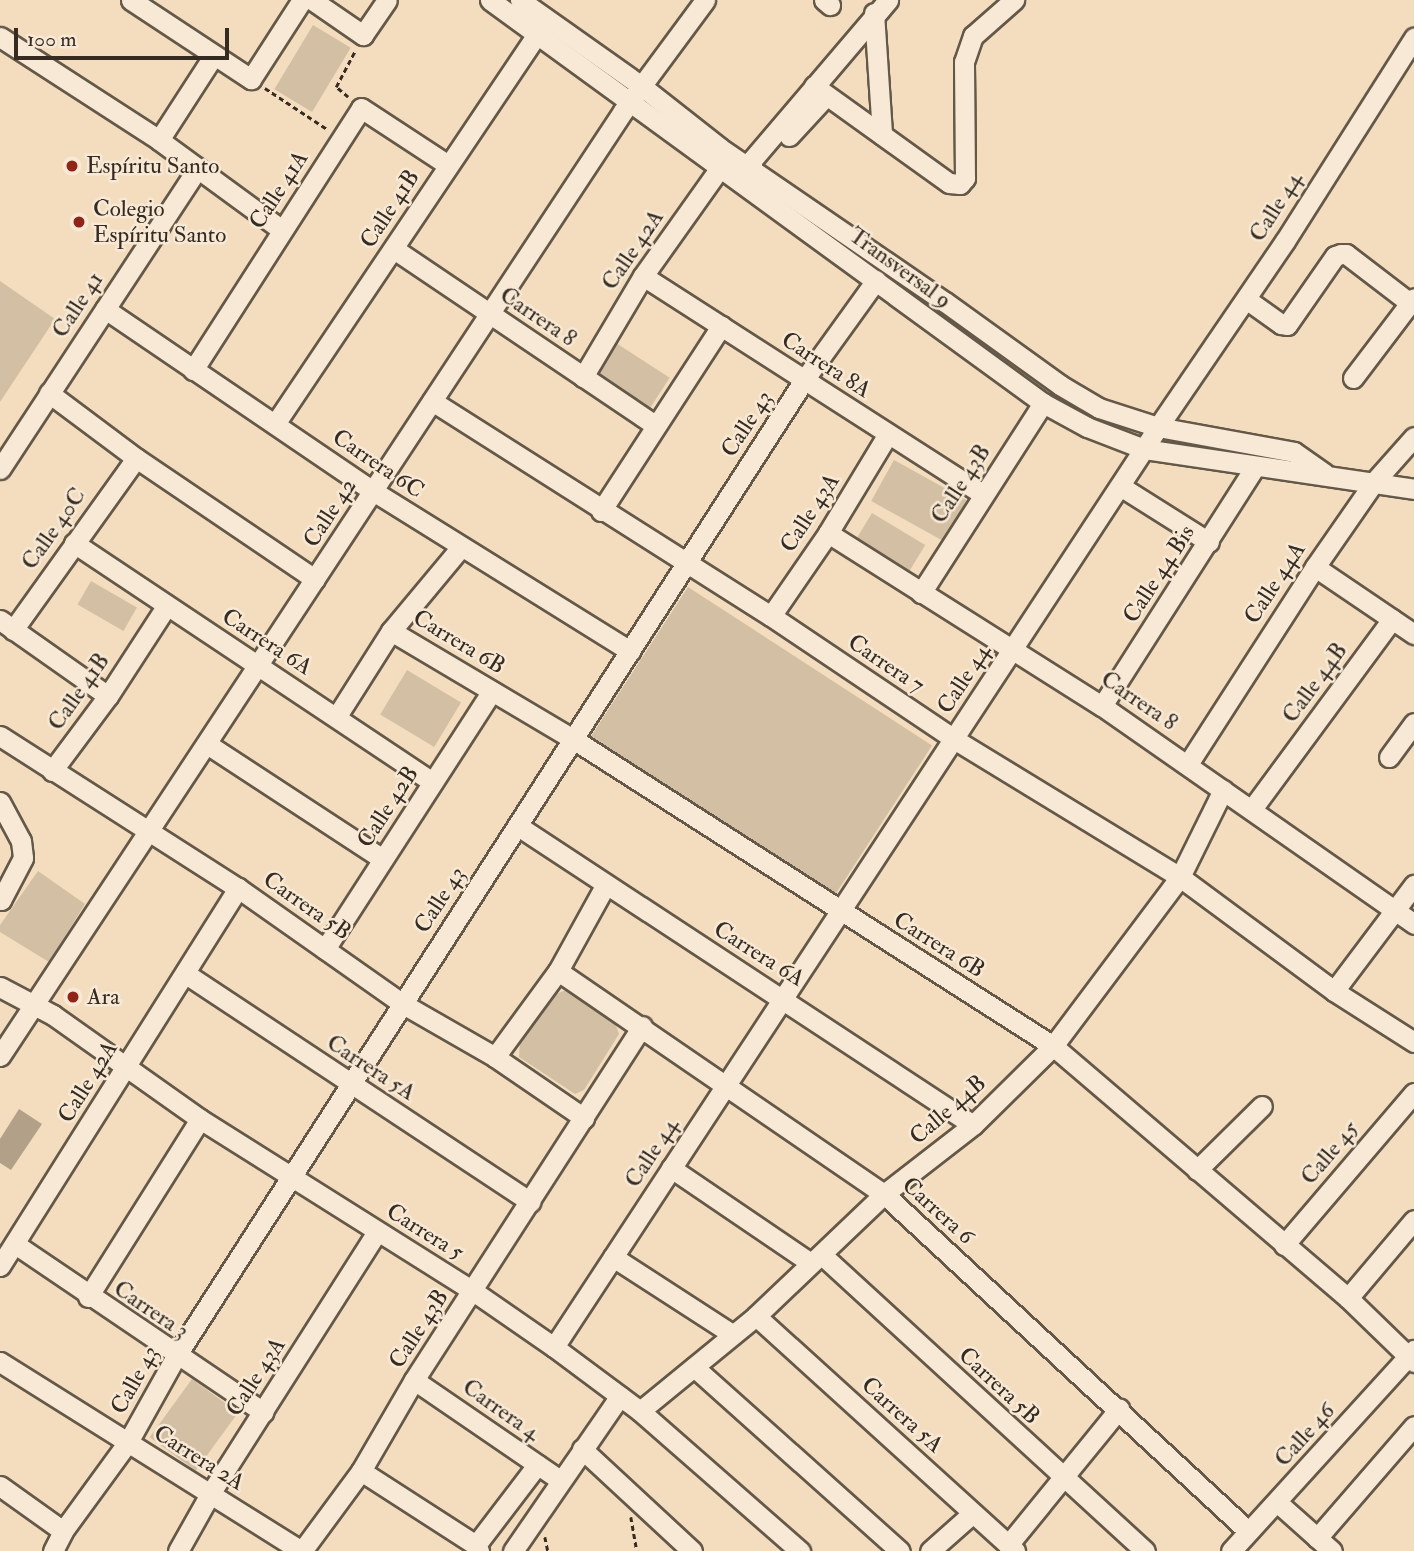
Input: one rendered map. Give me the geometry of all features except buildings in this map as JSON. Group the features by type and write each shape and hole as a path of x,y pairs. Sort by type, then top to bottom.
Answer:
{"street":[{"path":"131,0 250,79 302,0"},
{"path":"312,0 363,35 387,0"},
{"name":"Transversal 9","path":"490,0 542,27 640,86 725,161"},
{"name":"Transversal 9","path":"520,0 542,27 629,102 945,302 1060,385 1099,408 1158,427 1294,452 1325,474"},
{"name":"Calle 42","path":"0,1056 629,102 705,0"},
{"path":"820,91 949,183 960,184 965,178 964,62 973,36 1014,0"},
{"path":"881,6 882,135"},
{"path":"748,177 763,165 781,136 820,91 881,6"},
{"name":"Calle 41B","path":"275,424 542,27"},
{"path":"0,37 159,140 282,230"},
{"name":"Calle 44","path":"554,1346 1158,427 1246,299 1414,38"},
{"path":"159,140 214,55"},
{"path":"361,108 448,165"},
{"name":"Calle 41A","path":"193,370 361,108"},
{"name":"Calle 42A","path":"583,377 643,276 725,161"},
{"name":"Calle 41","path":"0,469 198,168"},
{"name":"Transversal 9","path":"748,177 876,280 1043,403 1087,427 1144,449 1254,468 1325,474 1414,489"},
{"name":"Carrera 8","path":"394,249 655,425"},
{"path":"1246,299 1281,324 1287,325 1335,256 1346,254 1412,300 1353,378"},
{"name":"Carrera 8A","path":"643,276 983,494"},
{"name":"Calle 43","path":"53,1551 63,1531 128,1442 176,1356 804,380 876,280"},
{"name":"Carrera 6C","path":"105,309 373,491 630,651"},
{"path":"601,511 721,326"},
{"path":"49,393 136,458 316,579"},
{"name":"Carrera 7","path":"432,401 601,511 771,616 954,739 1180,877 1334,991 1414,1042"},
{"name":"Calle 43B","path":"921,593 1043,403"},
{"name":"Calle 43A","path":"771,616 828,533 888,435"},
{"name":"Calle 44A","path":"1188,764 1315,567 1374,482 1414,437"},
{"name":"Calle 40C","path":"7,625 74,543 136,458"},
{"name":"Calle 44 Bis","path":"1102,706 1254,468"},
{"path":"1120,486 1209,542"},
{"name":"Carrera 8","path":"828,533 1102,706 1414,924"},
{"name":"Carrera 6A","path":"74,543 433,782"},
{"path":"337,716 391,631 461,547"},
{"path":"1315,567 1414,634"},
{"name":"Calle 41B","path":"52,771 108,696 167,605"},
{"name":"Calle 44B","path":"1252,809 1392,619"},
{"path":"7,625 108,696"},
{"name":"Carrera 6B","path":"391,631 573,739 1053,1046 1412,1356"},
{"name":"Calle 42B","path":"325,949 492,691"},
{"path":"1389,757 1414,723"},
{"name":"Carrera 5B","path":"0,736 238,888 402,1004 495,1057 584,1118"},
{"path":"207,744 383,859"},
{"name":"Calle 44B","path":"640,1411 756,1316 884,1194 972,1125 1053,1046 1180,877 1223,790"},
{"path":"0,802 21,841 23,858 0,900"},
{"name":"Carrera 6A","path":"517,826 605,886 783,998 972,1125"},
{"path":"1334,991 1414,885"},
{"path":"495,1057 558,971 605,886"},
{"name":"Calle 42A","path":"0,1266 238,888"},
{"name":"Carrera 6","path":"558,971 884,1194 1119,1409 1248,1532"},
{"name":"Carrera 5A","path":"186,974 530,1202"},
{"name":"Carrera 5","path":"0,987 53,1015 200,1118 377,1232 473,1290 554,1346 640,1411 800,1551"},
{"name":"Calle 43B","path":"302,1551 361,1471 414,1380 642,1026"},
{"name":"Calle 45","path":"1284,1245 1414,1093"},
{"path":"1197,1170 1262,1107"},
{"path":"88,1297 200,1118"},
{"name":"Carrera 5B","path":"671,1168 816,1259 1145,1551"},
{"path":"1348,1298 1414,1220"},
{"name":"Calle 43A","path":"178,1551 210,1494 377,1232"},
{"name":"Carrera 3","path":"15,1244 88,1297 263,1412"},
{"path":"613,1257 732,1334"},
{"name":"Carrera 5A","path":"756,1316 1011,1548"},
{"name":"Calle 46","path":"1231,1551 1412,1356"},
{"name":"Carrera 2A","path":"0,1362 302,1551"},
{"path":"694,1367 900,1551"},
{"name":"Carrera 4","path":"414,1380 560,1480"},
{"path":"513,1551 620,1396"},
{"path":"1011,1548 1119,1409"},
{"path":"1278,1503 1325,1544 1414,1426"},
{"path":"582,1449 626,1493 692,1551"},
{"path":"361,1471 477,1548 537,1465"},
{"path":"0,1486 63,1531"},
{"path":"930,1551 973,1513"}],"path":[{"path":"361,108 336,87 363,35"},
{"path":"250,79 342,139"},
{"path":"626,1493 637,1551"}],"shaded area":[{"path":"313,25 351,48 312,112 274,89"},
{"path":"0,281 55,319 0,402"},
{"path":"616,343 670,378 649,410 595,375"},
{"path":"894,460 967,500 944,541 871,501"},
{"path":"872,513 925,545 907,576 853,544"},
{"path":"91,581 137,608 123,631 77,604"},
{"path":"688,587 932,745 832,900 588,741"},
{"path":"407,670 461,702 434,747 380,715"},
{"path":"38,871 85,904 49,962 0,932 0,925"},
{"path":"571,988 614,1020 619,1034 584,1090 575,1094 519,1057 520,1042 551,996"},
{"path":"19,1109 42,1124 11,1170 0,1163 0,1139"},
{"path":"192,1379 238,1413 196,1471 150,1437"}],"place":[{"name":"Espíritu Santo","path":"72,166"},
{"name":"Colegio Espíritu Santo","path":"79,222"},
{"name":"Ara","path":"73,997"}]}
